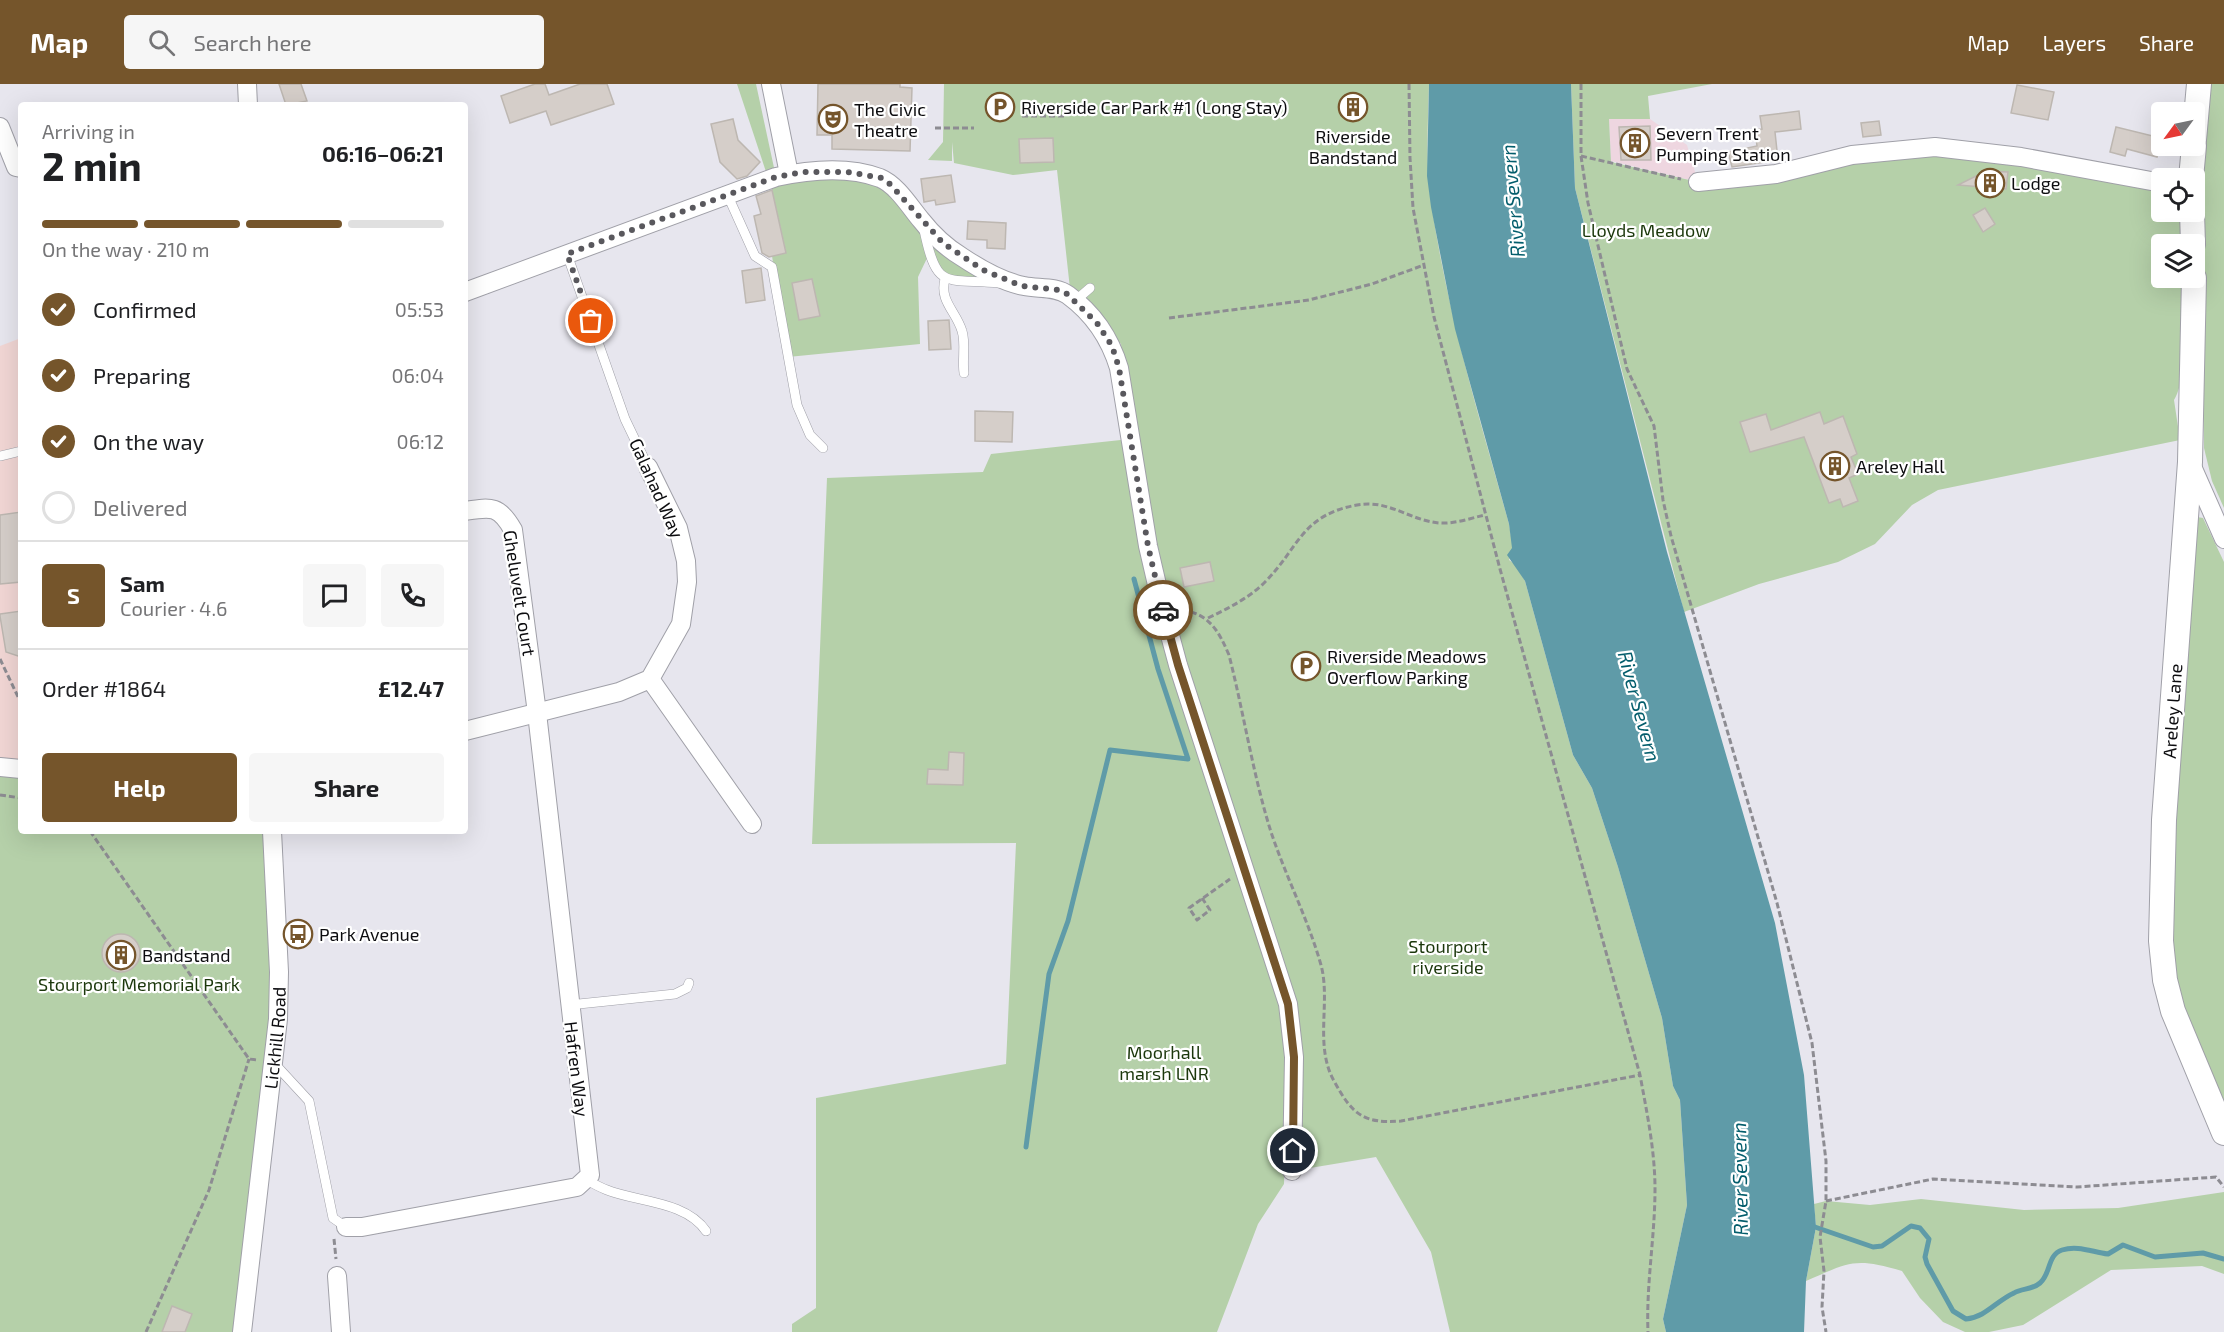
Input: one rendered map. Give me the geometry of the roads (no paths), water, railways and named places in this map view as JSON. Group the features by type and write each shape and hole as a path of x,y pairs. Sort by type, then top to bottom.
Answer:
{"street":[{"path":"248,84 248,102"},
{"path":"771,84 789,174"},
{"path":"2197,102 2199,84"},
{"path":"0,127 18,167"},
{"path":"1698,182 1776,174 1852,155 1935,147 2021,157 2151,181"},
{"path":"468,291 789,174 823,170 882,178 891,185 923,223 960,256 983,270 1022,286 1059,290 1075,301 1105,333 1119,368 1148,546 1164,612 1282,984 1292,1030 1294,1110 1292,1171"},
{"name":"Areley Lane","path":"2194,288 2190,462 2164,820 2161,941 2165,980 2173,1011 2224,1133"},
{"path":"2190,462 2224,539"},
{"name":"Galahad Way","path":"648,467 678,528 686,561 687,582 681,624 650,679"},
{"name":"Gheluvelt Court","path":"468,511 489,508 498,510 513,530 537,712"},
{"path":"468,730 619,692 650,679 752,824"},
{"name":"Hafren Way","path":"537,712 568,1005 590,1174 585,1179"},
{"path":"0,767 18,769"},
{"name":"Lickhill Road","path":"242,1332 273,1062 279,972 272,834"},
{"path":"340,1222 362,1227 577,1187 585,1179"},
{"path":"337,1276 341,1332"}],"lane":[{"path":"728,196 754,256 772,267 796,405 810,435 823,448"},
{"path":"923,223 933,267 945,279 954,282 1022,286"},
{"name":"Galahad Way","path":"567,254 625,419 648,467"},
{"path":"945,279 942,289 944,300 962,328 964,373"},
{"path":"1075,301 1090,288"},
{"path":"1,456 18,452"},
{"path":"568,1005 675,994 687,988 688,983"},
{"path":"273,1062 309,1101 340,1222"},
{"path":"585,1179 607,1190 666,1206 699,1221 706,1231"}],"water":[{"name":"River Severn","path":"1429,84 1571,84 1575,188 1667,552 1775,923 1804,1075 1816,1227 1806,1281 1804,1332 1666,1332 1663,1319 1687,1205 1680,1100 1673,1086 1662,1018 1618,867 1592,788 1573,755 1525,581 1507,555 1512,548 1509,524 1455,329 1431,207 1427,176"}],"waterway":[{"path":"1026,1147 1049,974 1068,921 1110,750 1188,759 1158,669 1134,579"},
{"path":"1812,1226 1873,1247 1882,1246 1911,1226 1920,1228 1929,1239 1925,1257 1927,1264 1953,1311 1966,1319 1985,1312 2017,1291 2037,1285 2046,1275 2051,1260 2057,1252 2062,1250 2079,1249 2108,1254 2123,1245 2155,1257 2203,1253 2224,1259"}],"place":[{"name":"Riverside Car Park #1 (Long Stay)","path":"1000,107"},
{"name":"Riverside Bandstand","path":"1353,107"},
{"name":"The Civic Theatre","path":"833,119"},
{"name":"Severn Trent Pumping Station","path":"1635,143"},
{"name":"Lodge","path":"1990,183"},
{"name":"Areley Hall","path":"1835,466"},
{"name":"Riverside Meadows Overflow Parking","path":"1306,666"},
{"name":"Park Avenue","path":"298,934"},
{"name":"Bandstand","path":"121,955"}],"park label":[{"name":"Lloyds Meadow","path":"1646,230"},
{"name":"Stourport riverside","path":"1448,956"},
{"name":"Stourport Memorial Park","path":"139,984"},
{"name":"Moorhall marsh LNR","path":"1164,1062"}]}
